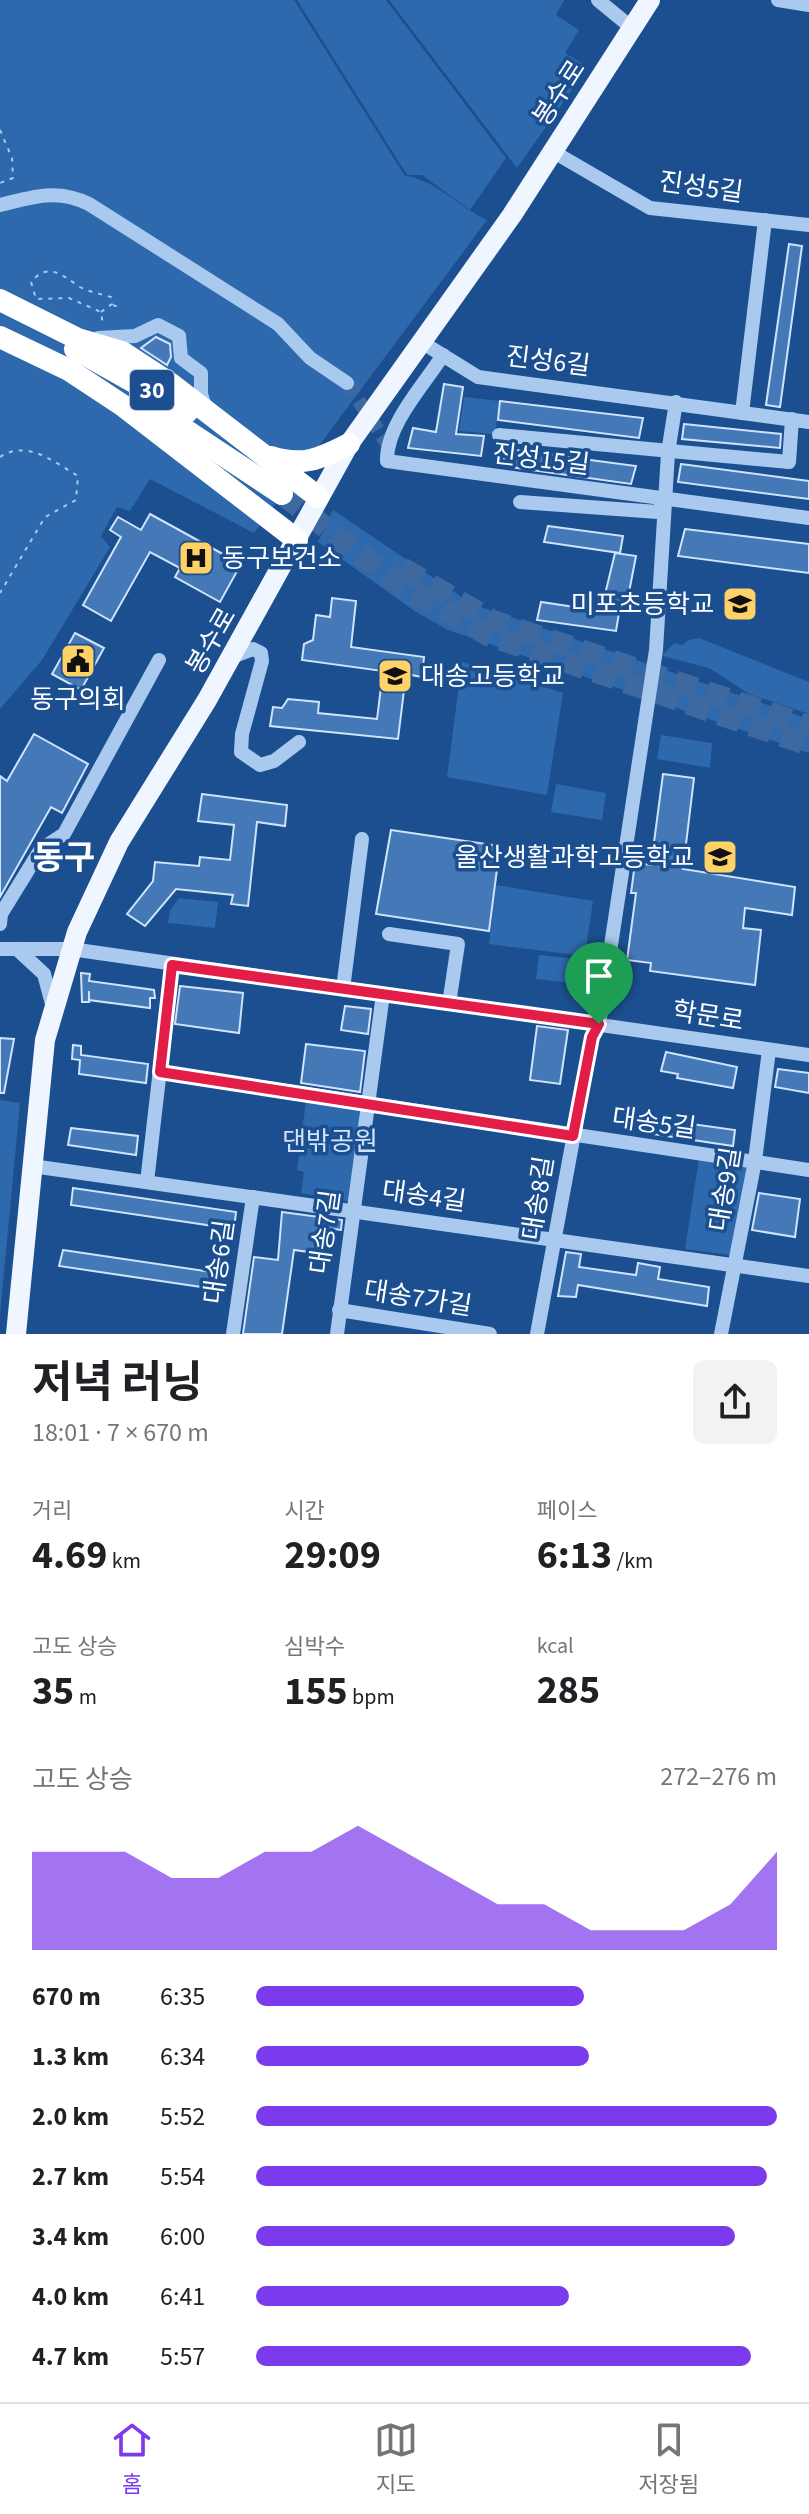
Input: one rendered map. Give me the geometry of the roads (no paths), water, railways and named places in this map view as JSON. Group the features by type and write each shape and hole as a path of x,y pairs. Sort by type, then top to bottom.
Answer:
{"highway":[{"path":"0,300 78,339 122,352 171,384 318,497"},
{"name":"30","path":"0,311 125,374 203,422 288,490 119,387 43,346 0,328"},
{"path":"0,337 69,370 122,405 297,540"},
{"path":"261,453 292,464 312,462 349,444"}],"main road":[{"name":"봉수로","path":"16,1334 38,1093 53,1006 71,949 119,842 232,657 349,444 423,343 650,0"}],"street":[{"path":"598,0 632,28"},
{"path":"778,0 809,5"},
{"name":"진성5길","path":"552,151 650,208 809,225"},
{"path":"0,205 52,192 89,204 278,324 310,358 347,383"},
{"path":"742,413 765,220"},
{"path":"78,339 135,336 158,325 179,336 181,358 201,373 201,394 208,414"},
{"name":"진성6길","path":"423,343 478,377 809,422"},
{"name":"진성15길","path":"443,355 400,422 387,448 387,461 809,518"},
{"path":"520,502 658,512 665,499 676,402"},
{"path":"499,435 789,462 792,419"},
{"name":"대송8길","path":"537,1334 592,1037 599,1024 657,636 665,499"},
{"path":"232,657 253,649 261,653 262,661 242,734 241,752 260,765 274,761 299,742"},
{"path":"0,924 1,914 41,849 64,834 159,660"},
{"path":"343,989 362,839"},
{"path":"389,934 458,944 449,1004"},
{"name":"학문로","path":"0,949 71,949 809,1055"},
{"path":"18,949 44,974 53,1006"},
{"path":"147,1182 172,965"},
{"name":"대송7길","path":"337,1334 383,994"},
{"name":"대송9길","path":"721,1334 755,1161 769,1050"},
{"name":"대송5길","path":"160,1072 809,1170"},
{"name":"대송4길","path":"32,1166 809,1276"},
{"name":"대송6길","path":"233,1334 253,1197"},
{"name":"대송7가길","path":"339,1310 490,1334"}],"tunnel":[{"path":"347,383 388,445"},
{"path":"282,494 402,586 488,635 809,745"},
{"path":"402,568 493,621 809,726"}],"place":[{"name":"동구보건소","path":"196,558"},
{"name":"미포초등학교","path":"740,604"},
{"name":"동구의회","path":"78,661"},
{"name":"대송고등학교","path":"395,676"},
{"name":"울산생활과학고등학교","path":"720,857"}],"district":[{"name":"동구","path":"64,858"}],"park label":[{"name":"댄밖공원","path":"330,1141"}]}
